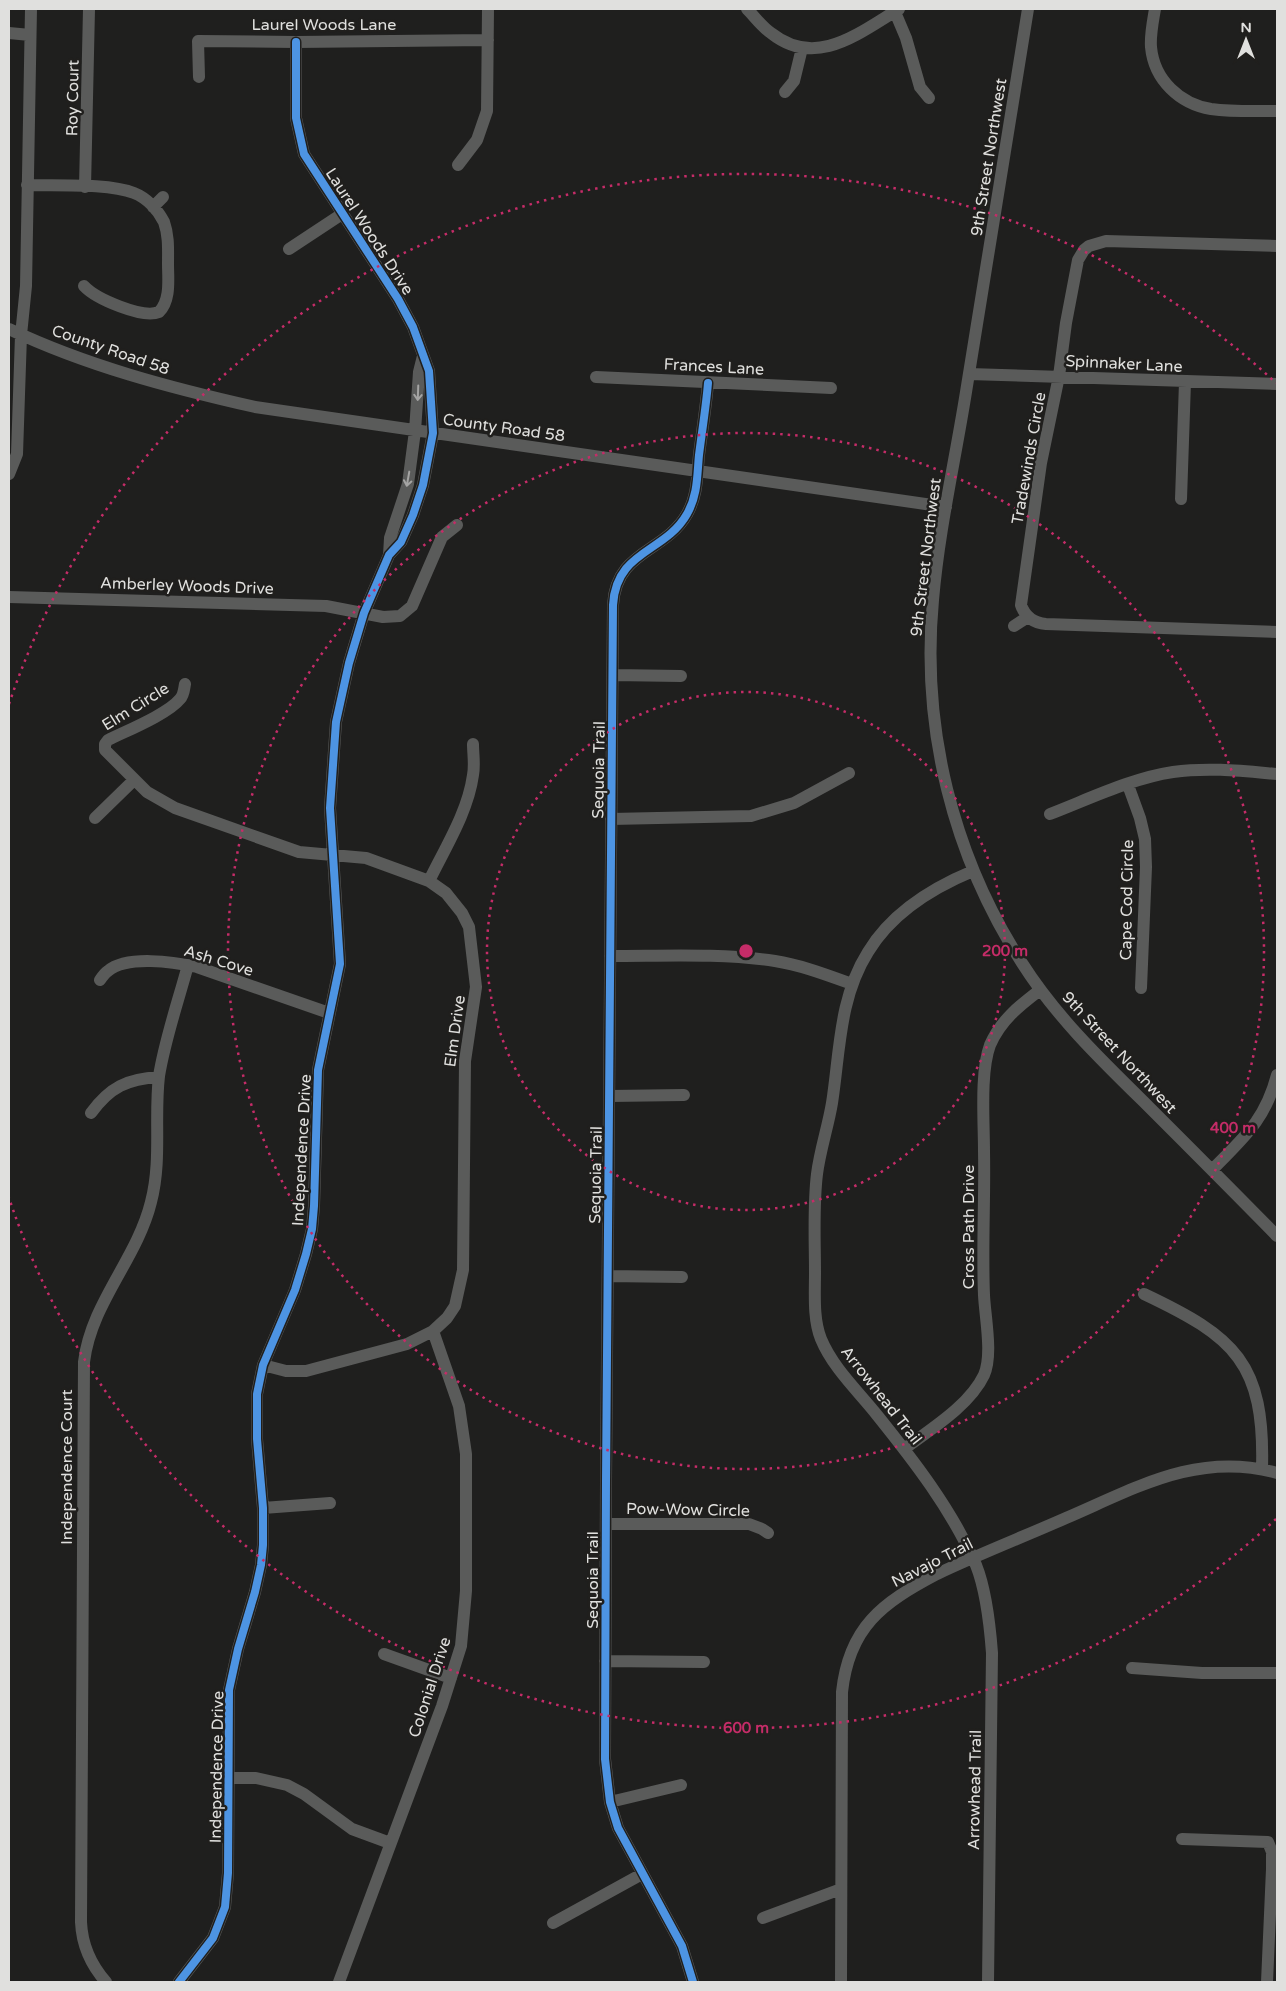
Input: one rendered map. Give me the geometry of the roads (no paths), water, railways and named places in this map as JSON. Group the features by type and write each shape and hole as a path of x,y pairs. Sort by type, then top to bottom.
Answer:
{"street":[{"path":"9,474 17,454 21,335 26,286 31,9"},
{"name":"Roy Court","path":"85,187 89,9"},
{"path":"458,165 477,140 487,111 488,9"},
{"path":"747,9 773,35 802,48 829,47 843,42 897,10 920,87 929,98"},
{"name":"9th Street Northwest","path":"1028,9 946,507 933,599 931,630 932,692 936,733 943,773 958,828 973,870 1003,932 1040,990 1077,1035 1277,1236"},
{"path":"1155,9 1151,39 1152,55 1162,78 1178,96 1191,104 1213,109 1277,112"},
{"path":"9,33 30,36"},
{"name":"Laurel Woods Lane","path":"198,77 198,41 488,40"},
{"name":"Laurel Woods Drive","path":"296,42 296,118 300,144 308,161 414,327 429,371 433,433"},
{"path":"785,92 794,81 802,48"},
{"path":"28,185 120,189 134,193 153,208 163,222 168,244 168,294 162,309 156,313 144,313 99,298 84,286"},
{"path":"153,208 163,197"},
{"path":"289,249 342,214"},
{"name":"Tradewinds Circle","path":"1028,616 1022,608 1021,596 1041,463 1059,376 1078,260 1084,250 1100,242 1118,240 1277,246"},
{"name":"County Road 58","path":"9,329 126,374 214,398 415,431 946,507"},
{"name":"Laurel Woods Drive","path":"415,431 418,372 423,356"},
{"name":"Spinnaker Lane","path":"969,374 1277,384"},
{"name":"Frances Lane","path":"596,377 831,388"},
{"name":"Sequoia Trail","path":"693,1982 682,1946 618,1828 610,1802 605,1759 613,605 617,582 630,564 672,532 683,520 692,503 699,471 708,382"},
{"path":"1181,499 1185,382"},
{"name":"Independence Drive","path":"389,555 390,538 408,484 415,431"},
{"name":"Independence Drive","path":"180,1982 213,1938 225,1907 228,1873 229,1690 261,1565 262,1508 257,1439 257,1394 262,1365 295,1290 312,1229 318,1070 329,1013 337,986 340,964 339,928 332,854 331,794 336,722 349,662 364,613 389,555 401,542 414,515 423,485 433,433"},
{"name":"Amberley Woods Drive","path":"9,597 326,606 383,617 400,616 412,606 442,538 457,525"},
{"path":"1014,626 1028,616 1035,622 1046,624 1277,632"},
{"path":"613,675 681,676"},
{"name":"Elm Circle","path":"134,780 105,750 105,744 108,740 177,703 182,697 185,684"},
{"path":"429,881 459,820 470,789 474,768 473,744"},
{"path":"1050,814 1160,774 1207,769 1277,774"},
{"path":"611,819 751,816 794,803 848,773"},
{"path":"95,818 134,780"},
{"name":"Elm Drive","path":"134,780 158,800 175,808 300,852 375,860 429,881 446,893 467,922 474,961 476,987 465,1060 462,1279 455,1306 447,1318 433,1331 407,1344 306,1371 286,1371 262,1365"},
{"name":"Cape Cod Circle","path":"1128,785 1140,818 1145,839 1146,867 1141,988"},
{"name":"Arrowhead Trail","path":"973,870 924,895 905,910 877,938 852,984 842,1024 833,1098 817,1172 815,1193 816,1315 821,1338 828,1353 904,1449 956,1525 979,1575 992,1653 988,1982"},
{"path":"610,956 714,956 754,959 797,966 852,984"},
{"name":"Ash Cove","path":"100,980 108,970 116,966 130,963 163,962 188,966 329,1013"},
{"name":"Independence Court","path":"106,1982 93,1966 86,1949 81,1922 83,1370 85,1351 94,1323 134,1248 152,1201 157,1166 159,1077 168,1036 188,966"},
{"name":"Cross Path Drive","path":"904,1449 971,1395 985,1372 988,1355 984,1287 984,1105 986,1061 991,1044 1004,1021 1040,990"},
{"path":"1212,1170 1258,1122 1268,1102 1277,1075"},
{"path":"91,1113 100,1101 114,1088 137,1080 159,1077"},
{"path":"610,1096 684,1095"},
{"path":"608,1276 682,1277"},
{"path":"1144,1294 1196,1320 1220,1337 1235,1353 1245,1368 1260,1409 1263,1440 1262,1469"},
{"name":"Colonial Drive","path":"339,1982 451,1678 461,1646 464,1620 466,1454 459,1406 433,1331"},
{"name":"Navajo Trail","path":"840,1982 842,1692 850,1656 864,1628 889,1602 907,1590 972,1558 1169,1475 1212,1466 1262,1469 1277,1473"},
{"path":"262,1508 330,1503"},
{"name":"Pow-Wow Circle","path":"606,1524 748,1524 768,1533"},
{"path":"384,1654 451,1678"},
{"path":"605,1661 704,1662"},
{"path":"1132,1668 1202,1673 1277,1673"},
{"path":"228,1778 256,1778 287,1785 304,1794 352,1829 390,1843"},
{"path":"610,1802 681,1785"},
{"path":"1182,1839 1268,1842 1272,1852 1272,1869 1267,1982"},
{"path":"553,1923 642,1874"},
{"path":"763,1918 841,1889"}]}
